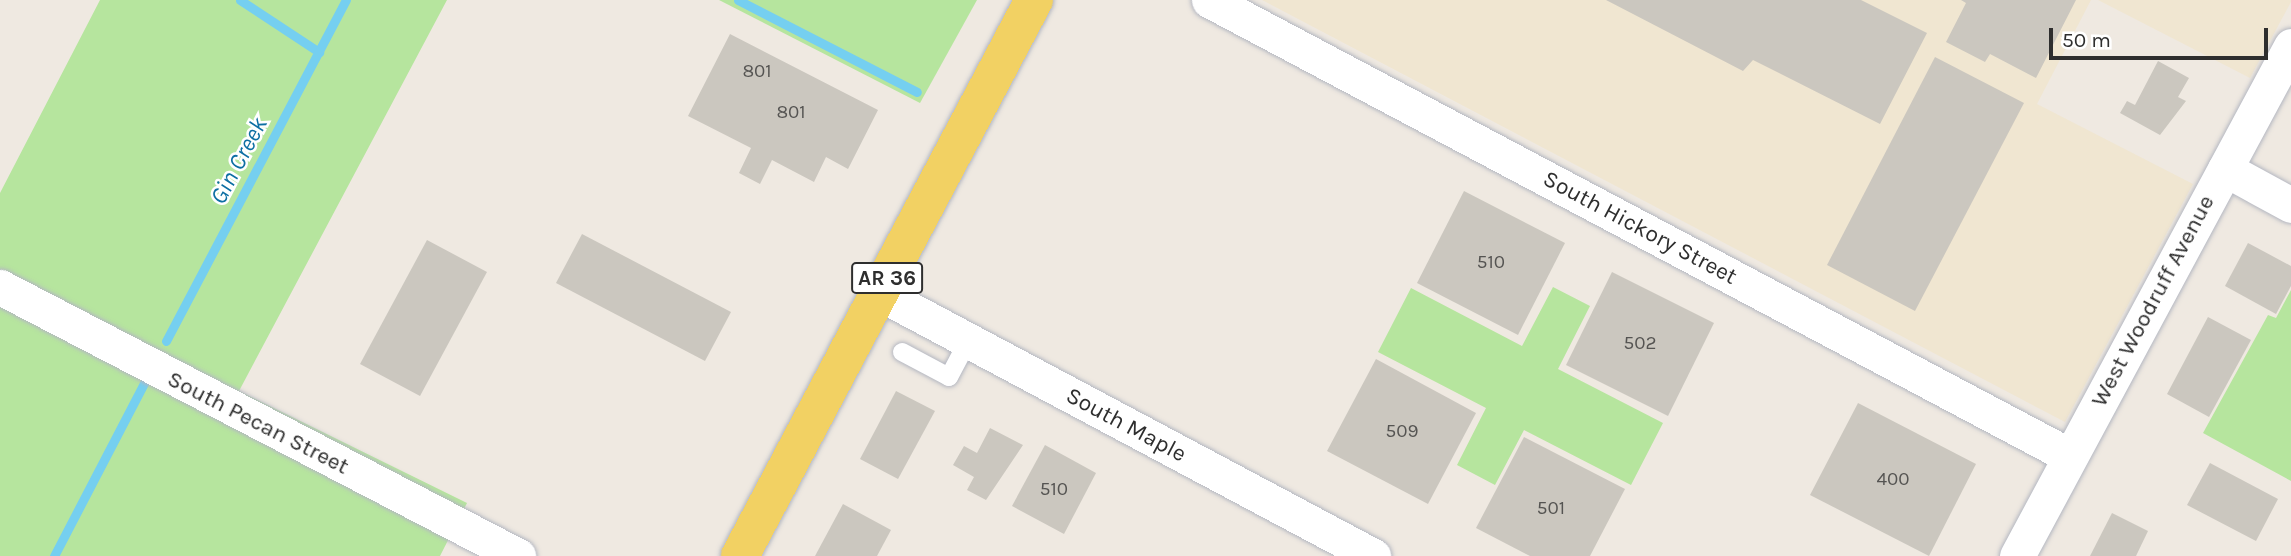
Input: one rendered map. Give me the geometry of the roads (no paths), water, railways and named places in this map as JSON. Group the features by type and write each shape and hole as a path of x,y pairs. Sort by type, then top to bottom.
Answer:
{"main road":[{"name":"AR 36","path":"740,556 1034,0"}],"street":[{"name":"South Hickory Street","path":"1209,0 2070,456"},
{"name":"West Woodruff Avenue","path":"2017,556 2291,46"},
{"path":"2225,169 2291,205"},
{"name":"South Pecan Street","path":"0,288 518,556"},
{"name":"South Maple","path":"879,293 1373,556"}],"lane":[{"path":"902,352 949,377 968,341"}],"waterway":[{"path":"240,0 319,52"},
{"name":"Gin Creek","path":"166,341 346,0"},
{"path":"738,0 917,92"},
{"name":"Gin Creek","path":"54,556 147,377"}]}
